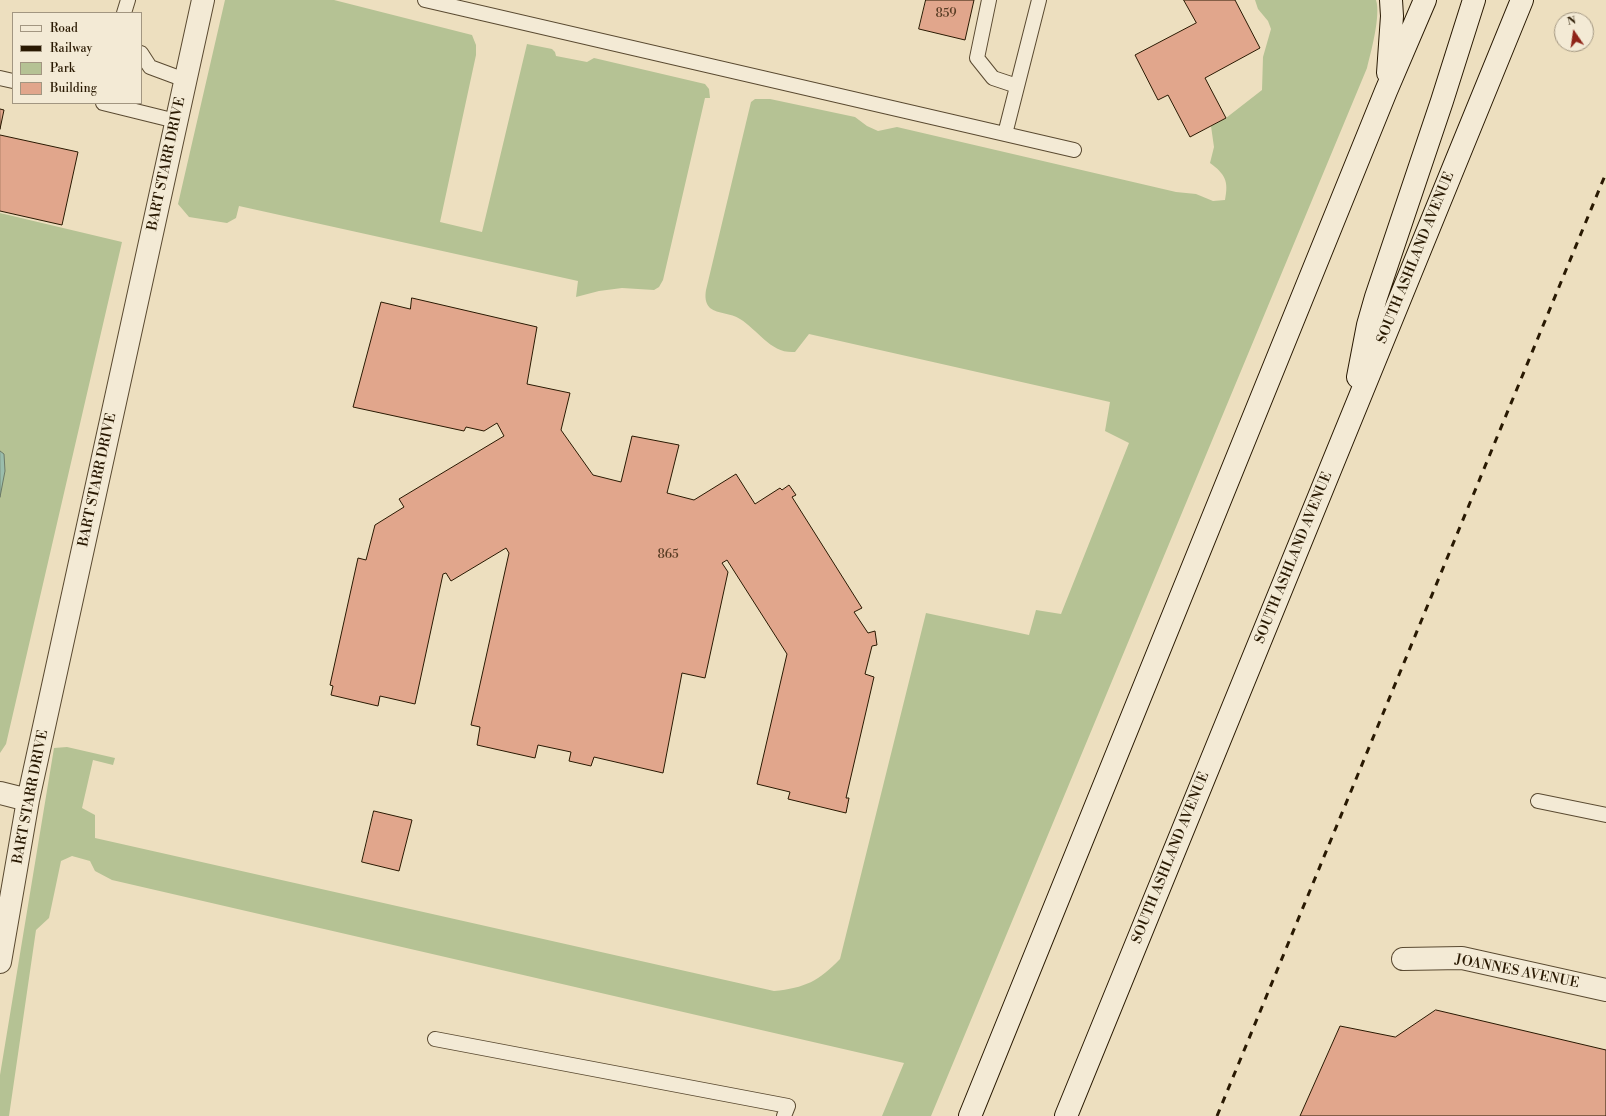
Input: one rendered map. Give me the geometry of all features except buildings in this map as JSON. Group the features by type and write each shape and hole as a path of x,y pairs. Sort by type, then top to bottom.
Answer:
{"main road":[{"name":"BART STARR DRIVE","path":"0,962 28,800 203,0"},
{"path":"1386,91 1392,16 1390,0"},
{"path":"970,1116 1386,91 1425,0"},
{"path":"1348,425 1368,325 1376,296 1442,102 1474,0"},
{"name":"SOUTH ASHLAND AVENUE","path":"1066,1116 1522,0"},
{"path":"0,794 28,800"},
{"name":"JOANNES AVENUE","path":"1403,959 1462,958 1606,990"}],"lane":[{"path":"124,12 128,0"},
{"path":"425,0 1074,150"},
{"path":"989,0 977,58 993,78 1017,86"},
{"path":"1005,134 1039,0"},
{"path":"142,55 150,67 186,80"},
{"path":"0,78 12,81"},
{"path":"107,104 176,121"},
{"path":"1538,801 1606,815"},
{"path":"435,1039 788,1106 784,1116"}],"green space":[{"path":"225,0 334,0 472,35 476,45 476,55 440,222 482,232 527,44 552,49 556,56 587,62 594,58 705,84 709,89 710,98 705,98 663,280 659,287 654,290 622,288 599,291 576,297 578,281 239,206 236,218 227,223 189,217 178,204"},
{"path":"1255,0 1376,0 1376,24 1367,68 931,1116 882,1116 904,1063 112,880 95,871 90,861 72,856 61,861 49,918 36,930 9,1116 0,1116 0,1075 54,748 67,747 115,758 113,765 93,760 82,808 95,815 95,838 774,991 794,988 811,982 832,967 840,959 926,613 1029,635 1036,610 1061,614 1129,443 1105,431 1110,402 809,334 795,352 786,352 765,340 740,319 710,308 707,304 706,290 751,102 755,99 770,99 855,117 867,126 878,131 897,127 1176,192 1196,194 1213,201 1225,200 1225,178 1210,163 1214,147 1211,126 1226,118 1262,90 1263,57 1271,29 1268,21 1258,9"},
{"path":"0,213 122,242 6,744 0,753"}],"shaded area":[{"path":"0,451 4,454 5,471 0,497"}],"railway":[{"path":"1217,1116 1606,173"}]}
